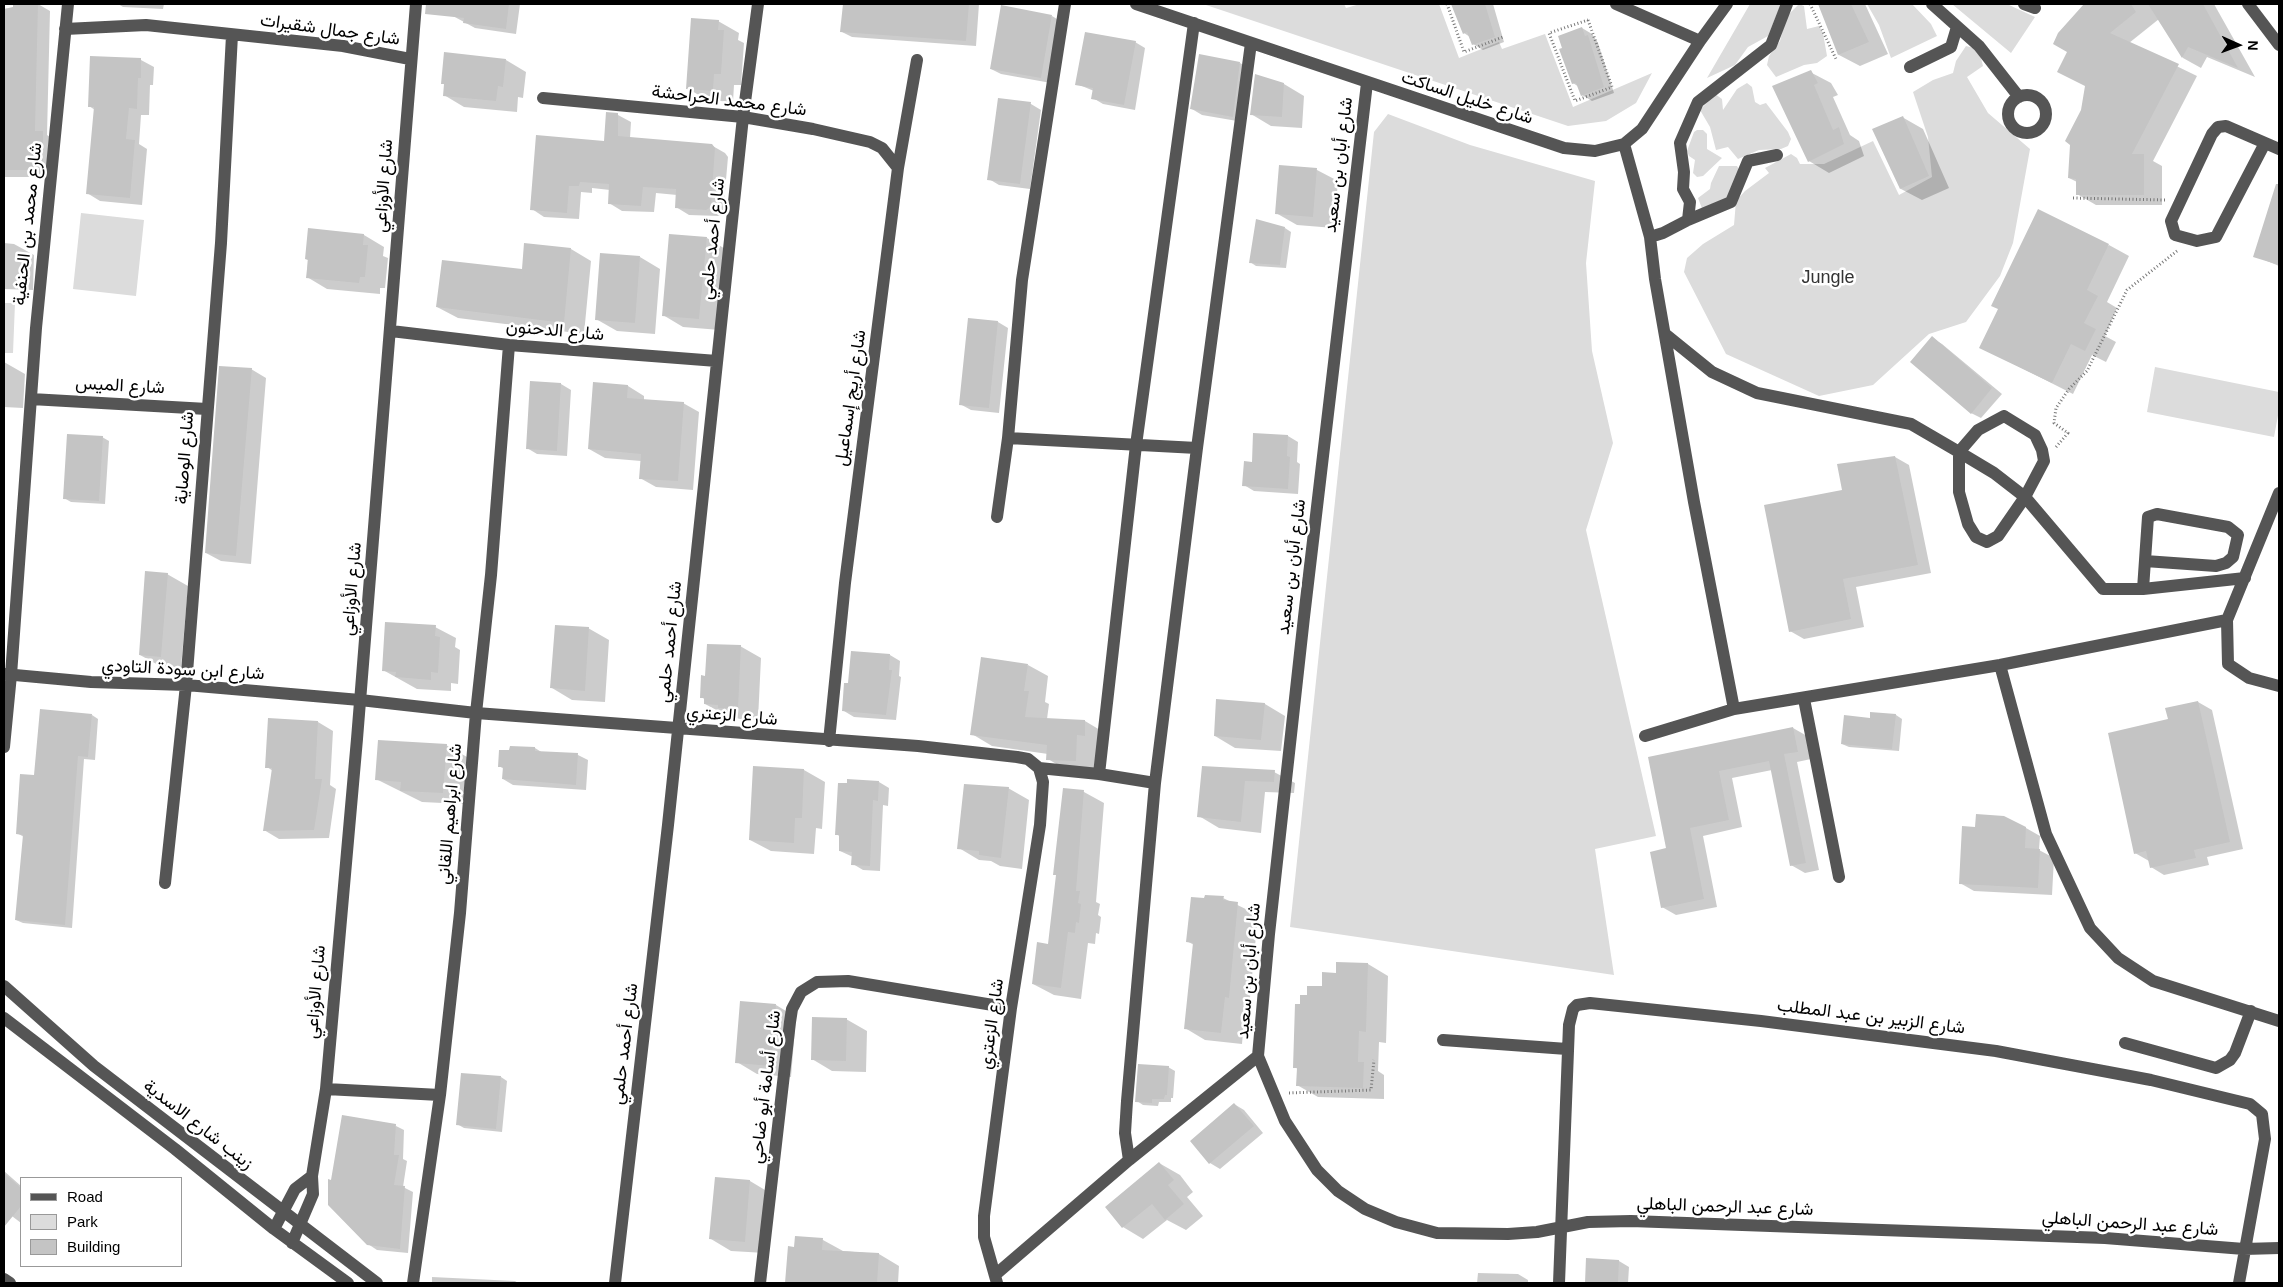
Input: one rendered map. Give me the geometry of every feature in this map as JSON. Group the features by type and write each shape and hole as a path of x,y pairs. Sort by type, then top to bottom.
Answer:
{"street":[{"name":"شارع محمد بن الحنفية","path":"4,747 8,675 37,318 68,4"},
{"name":"شارع الأوزاعي","path":"292,1243 313,1194 312,1176 326,1089 391,331 410,59 416,4"},
{"name":"شارع أحمد حلمي","path":"615,1283 758,4"},
{"path":"997,517 1008,438 1022,280 1065,4"},
{"name":"شارع خليل الساكت","path":"1136,4 1564,148 1595,151 1624,144 1642,129 1700,41 1728,4"},
{"path":"1616,4 1700,41"},
{"path":"1688,220 1690,202 1683,189 1684,172 1680,143 1698,102 1771,44 1787,4"},
{"path":"1932,4 1979,46 2019,97"},
{"path":"2248,4 2279,45"},
{"path":"1099,774 1136,445 1194,23"},
{"name":"شارع جمال شقيرات","path":"65,29 146,25 232,36 343,46 410,59"},
{"path":"1910,67 1951,48 1957,27"},
{"name":"شارع الوصاية","path":"165,884 186,685 221,243 232,36"},
{"path":"1129,1160 1125,1133 1127,1101 1155,784 1197,448 1251,43"},
{"name":"شارع أريج إسماعيل","path":"829,741 845,583 898,168 917,60"},
{"name":"شارع أبان بن سعيد","path":"1258,1056 1270,924 1292,726 1367,83"},
{"name":"شارع محمد الحراحشة","path":"543,98 744,117 813,129 870,142 882,148 898,168"},
{"path":"2265,143 2216,237 2207,240 2175,234 2171,221 2212,134 2218,127 2226,126 2279,149"},
{"path":"1624,144 1650,236 1655,279 1715,618 1734,710"},
{"path":"1650,236 1731,202 1748,161 1777,155"},
{"name":"شارع الدحنون","path":"391,331 509,346 717,361"},
{"path":"1666,334 1712,372 1757,393 1911,424 1959,452 1994,473 2026,497 2103,589 2143,589 2245,578"},
{"name":"شارع ابراهيم اللقاني","path":"413,1283 440,1095 460,912 476,713 491,575 509,346"},
{"name":"شارع الميس","path":"31,399 207,409"},
{"path":"2004,416 2035,435 2042,450 2044,461 2026,497 1998,536 1987,542 1976,537 1968,524 1959,492 1959,452 1978,430 2004,416"},
{"path":"1008,438 1197,448"},
{"path":"2279,493 2227,620 2228,664 2249,678 2279,686"},
{"path":"2143,589 2148,517 2157,514 2228,527 2238,535 2233,556 2226,563 2216,566 2145,561"},
{"path":"1645,736 1734,710 2000,665 2227,620"},
{"path":"2000,665 2046,834 2090,928 2118,958 2153,981 2279,1021"},
{"name":"شارع ابن سودة التاودي","path":"8,675 91,682 186,685 360,700"},
{"path":"1804,699 1839,877"},
{"name":"شارع الزعتري","path":"360,700 476,713 829,741 918,746 1005,755 1028,759 1039,768 1099,774 1155,784"},
{"name":"شارع الزعتري","path":"996,1279 984,1237 984,1216 1011,1008 1040,825 1043,782 1039,768"},
{"name":"شارع أسامة أبو ضاحي","path":"760,1283 790,1022 792,1009 800,992 817,982 848,981 1011,1008"},
{"name":"زينب شارع الاسدية","path":"4,986 94,1066 377,1283"},
{"name":"شارع الزبير بن عبد المطلب","path":"1559,1283 1569,1025 1573,1009 1577,1005 1590,1003 1761,1021 1996,1051 2152,1080 2243,1101 2256,1107 2262,1114 2265,1139 2239,1283"},
{"path":"2125,1043 2216,1068 2230,1060 2235,1052 2251,1011"},
{"name":"زينب شارع الاسدية","path":"4,1018 168,1144 292,1243 348,1283"},
{"path":"1443,1040 1568,1049"},
{"path":"996,1279 1129,1160 1258,1056"},
{"name":"شارع عبد الرحمن الباهلي","path":"1258,1056 1285,1121 1317,1170 1338,1191 1365,1209 1396,1222 1437,1233 1508,1234 1561,1228 1588,1222 1631,1221 2105,1238 2244,1249 2279,1248"},
{"path":"326,1089 440,1095"},
{"path":"274,1229 295,1189 312,1176"},
{"path":"4,1279 10,1283"}],"path":[{"path":"1447,4 1464,52 1503,37"},
{"path":"1810,4 1836,59"},
{"path":"1588,20 1612,87 1575,101 1549,33 1588,20"},
{"path":"2073,198 2151,200"},
{"path":"2044,461 2068,433 2054,423 2056,408 2087,371 2127,290 2172,257 2189,238"},
{"path":"1274,1094 1370,1090 1374,1060"}],"green space":[{"path":"1203,4 1344,4 1346,8 1360,4 1439,4 1459,58 1499,42 1502,49 1545,34 1573,107 1652,73 1636,103 1606,121 1568,126"},
{"path":"1750,4 1781,4 1768,36 1748,47 1735,65 1707,78"},
{"path":"1799,4 1804,6 1807,29 1819,26 1823,33 1827,56 1817,63 1804,65 1776,77 1767,65 1769,56 1780,41 1786,17"},
{"path":"1867,4 1912,4 1931,24 1937,36 1891,58 1879,25"},
{"path":"1952,4 2007,4 2035,17 2011,53"},
{"name":"Jungle","path":"1966,46 1974,48 1981,58 1983,66 1967,77 1988,113 2030,149 2013,243 2000,276 1966,322 1929,334 1873,385 1819,396 1726,354 1684,272 1687,258 1703,244 1734,225 1736,201 1745,191 1769,173 1765,168 1791,154 1797,158 1800,164 1824,164 1873,141 1899,195 1932,177 1928,137 1913,92 1933,80 1953,73 1956,61"},
{"path":"1747,83 1752,87 1755,102 1760,105 1766,103 1788,132 1791,139 1788,146 1781,149 1759,150 1738,159 1728,147 1716,150 1710,127 1700,110 1715,94 1722,99 1723,110 1737,89"},
{"path":"1388,114 1470,145 1595,181 1586,263 1592,351 1613,443 1586,530 1656,836 1595,849 1614,975 1290,927 1374,132"},
{"path":"1703,130 1707,134 1707,149 1722,158 1703,176 1697,177 1693,173 1695,160 1689,156 1687,151 1694,132"},
{"path":"1719,166 1737,166 1743,176 1740,192 1703,211 1698,198 1710,189"},
{"path":"81,213 144,220 136,296 73,289"},
{"path":"4,303 15,303 13,353 4,353"},
{"path":"2155,367 2279,392 2279,410 2274,437 2147,412"}],"building":[{"path":"13,4 38,4 35,131 43,131 43,170 4,170 4,9 13,7"},
{"path":"426,4 509,4 506,29 463,23 464,18 425,14"},
{"path":"843,4 969,4 966,41 840,32"},
{"path":"1451,4 1485,4 1495,37 1472,45 1467,32 1463,34"},
{"path":"1818,4 1851,4 1869,42 1838,55"},
{"path":"2084,4 2131,4 2136,12 2110,33 2179,64 2132,154 2144,154 2144,195 2076,195 2076,179 2068,178 2070,145 2065,141 2081,110 2085,86 2057,72 2067,52 2053,44 2058,33"},
{"path":"2148,4 2203,4 2238,68 2188,47 2182,58"},
{"path":"1001,5 1052,15 1041,78 990,69"},
{"path":"691,18 719,20 718,30 724,30 721,74 714,74 713,91 686,89"},
{"path":"1582,27 1585,36 1588,35 1604,87 1581,96 1576,83 1572,84 1559,49 1562,48 1558,36"},
{"path":"1085,32 1136,41 1124,105 1091,99 1093,88 1075,85"},
{"path":"444,52 506,59 503,87 498,86 496,101 443,96 444,84 441,84"},
{"path":"1199,54 1240,62 1233,117 1190,109"},
{"path":"90,56 141,58 141,78 138,78 137,109 129,108 126,139 135,140 130,198 86,194 94,107 88,107"},
{"path":"1811,70 1818,83 1814,85 1833,130 1839,127 1844,144 1808,162 1772,86"},
{"path":"1255,74 1284,83 1282,117 1250,115"},
{"path":"998,98 1031,102 1020,184 987,180"},
{"path":"606,112 618,113 618,136 712,144 715,148 711,207 706,210 675,208 676,189 643,187 641,206 608,204 609,184 580,182 579,186 569,186 567,213 530,210 536,135 604,141"},
{"path":"1903,116 1929,176 1900,189 1872,129"},
{"path":"1279,165 1317,168 1313,217 1275,214"},
{"path":"2276,184 2279,184 2279,265 2253,257"},
{"path":"2038,209 2109,244 2087,290 2098,296 2084,323 2096,329 2085,351 2071,344 2052,383 1979,348 1998,309 1991,306"},
{"path":"1256,219 1285,227 1280,265 1249,263"},
{"path":"308,228 364,234 363,245 368,245 365,277 360,277 359,283 306,278 308,260 305,259"},
{"path":"669,234 707,237 699,319 662,316"},
{"path":"524,243 571,248 564,323 436,307 442,260 522,269"},
{"path":"600,253 640,256 635,323 595,320"},
{"path":"968,318 998,321 989,408 959,405"},
{"path":"1932,336 1992,388 1971,414 1910,362"},
{"path":"219,366 252,368 236,556 205,553"},
{"path":"530,381 561,383 557,451 526,449"},
{"path":"593,382 628,385 627,398 684,402 678,481 639,479 641,454 588,449"},
{"path":"1253,433 1288,435 1287,456 1290,457 1288,489 1242,486 1244,461 1252,462"},
{"path":"67,434 103,436 99,501 63,499"},
{"path":"1895,456 1918,565 1843,579 1851,619 1789,632 1764,505 1842,490 1837,464"},
{"path":"145,571 168,573 161,657 139,655"},
{"path":"385,622 436,625 435,636 440,637 438,673 431,672 431,680 395,677 396,672 382,671"},
{"path":"555,625 589,627 585,691 550,688"},
{"path":"707,644 741,645 738,709 718,708 718,705 704,704 704,698 700,698 701,675 705,676"},
{"path":"851,651 890,654 889,670 892,670 886,715 842,711 844,683 848,683"},
{"path":"981,657 1028,664 1024,691 1029,691 1025,717 1085,720 1085,736 1077,735 1076,761 1046,760 1047,745 970,735"},
{"path":"1216,699 1265,703 1261,740 1214,736"},
{"path":"2198,701 2230,842 2194,850 2196,858 2150,868 2146,851 2134,854 2108,733 2168,719 2165,708"},
{"path":"40,709 92,714 88,757 78,756 65,925 15,920 23,835 16,834 20,774 34,775"},
{"path":"1870,712 1896,714 1892,749 1841,744 1844,715 1870,718"},
{"path":"268,718 318,721 315,779 322,779 314,830 263,831 272,768 265,768"},
{"path":"1793,727 1798,752 1784,754 1806,863 1790,866 1769,761 1719,771 1729,820 1690,828 1704,899 1661,908 1650,852 1666,848 1648,757"},
{"path":"378,740 447,744 443,793 400,791 401,782 375,780"},
{"path":"510,746 535,747 535,751 578,753 576,785 502,779 503,767 498,767 499,750 509,750"},
{"path":"753,766 804,769 802,818 795,818 794,843 749,840"},
{"path":"1202,766 1275,770 1274,782 1245,781 1241,822 1197,817"},
{"path":"847,779 879,781 878,801 873,800 870,866 851,865 852,852 839,851 839,835 835,835 838,783 847,783"},
{"path":"964,784 1009,787 1001,858 979,855 979,851 957,849"},
{"path":"1063,788 1084,790 1076,891 1080,891 1078,903 1081,904 1079,923 1076,922 1075,933 1068,932 1061,988 1032,984 1037,942 1048,944 1056,875 1053,875"},
{"path":"1976,814 2004,816 2026,827 2025,848 2040,849 2038,888 1959,884 1962,826 1975,827"},
{"path":"1205,895 1224,896 1223,900 1238,902 1229,998 1225,997 1221,1033 1184,1029 1193,943 1186,942 1191,897 1204,898"},
{"path":"1336,962 1368,963 1366,1032 1359,1031 1358,1062 1364,1062 1363,1088 1296,1086 1297,1068 1293,1068 1295,1004 1300,1004 1300,995 1307,995 1307,986 1322,986 1322,972 1336,973"},
{"path":"740,1001 776,1004 771,1066 735,1063"},
{"path":"812,1017 847,1018 846,1061 811,1060"},
{"path":"1138,1064 1169,1066 1167,1095 1165,1095 1164,1099 1152,1099 1152,1103 1135,1102"},
{"path":"461,1073 501,1076 496,1129 456,1125"},
{"path":"1234,1103 1254,1126 1209,1164 1190,1141"},
{"path":"342,1115 396,1124 394,1155 399,1155 394,1185 405,1186 400,1249 367,1245 328,1205 328,1179 331,1180"},
{"path":"1159,1162 1174,1180 1168,1185 1184,1204 1165,1220 1152,1204 1122,1228 1105,1207"},
{"path":"4,1173 20,1187 20,1207 4,1227"},
{"path":"715,1177 750,1180 745,1242 709,1239"},
{"path":"795,1236 823,1238 822,1250 879,1253 877,1283 785,1283 788,1246 794,1247"},
{"path":"1586,1258 1619,1260 1618,1283 1585,1283"}]}
